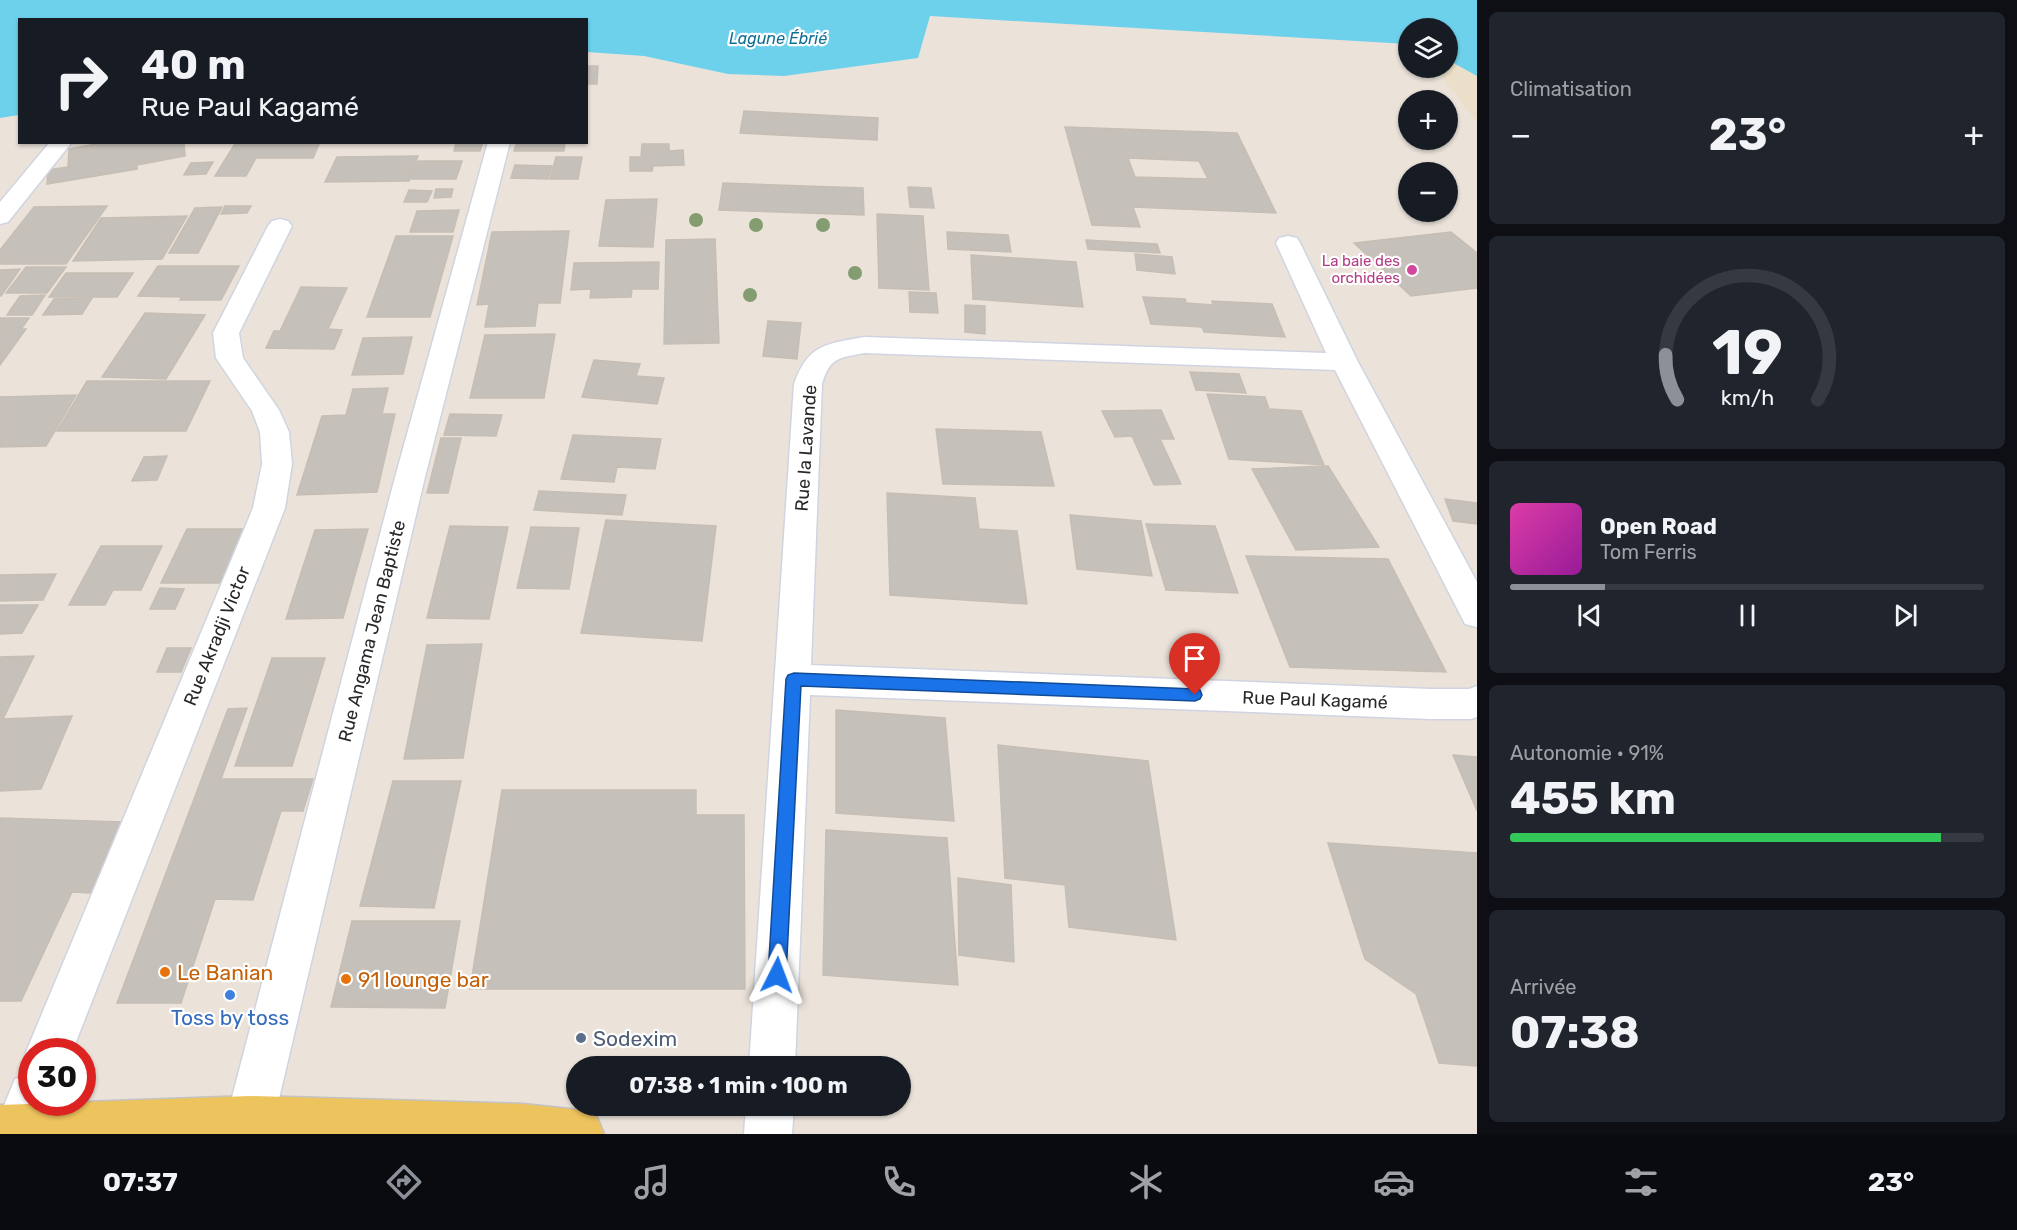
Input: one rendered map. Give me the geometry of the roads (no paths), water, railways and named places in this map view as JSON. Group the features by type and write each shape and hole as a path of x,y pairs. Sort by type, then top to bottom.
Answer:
{"main road":[{"path":"17,1118 250,1120 523,1128 580,1134"}],"street":[{"path":"0,217 60,144"},
{"name":"Rue Angama Jean Baptiste","path":"250,1120 409,481 498,144"},
{"name":"Rue Akradji Victor","path":"56,1038 268,508 279,458 270,421 231,362 225,348 226,333 280,226"},
{"path":"1288,243 1344,362 1477,614"},
{"name":"Rue la Lavande","path":"773,1056 808,384 813,365 825,353 864,345 1344,362"},
{"name":"Rue Paul Kagamé","path":"794,679 1431,704 1471,704 1477,701"},
{"path":"768,1134 769,1116"}],"water":[{"name":"Lagune Ébrié","path":"0,0 1477,0 1477,76 1458,66 1458,18 1398,18 1398,43 930,16 918,58 784,76 728,74 644,56 588,52 588,18 18,18 18,115 0,118"}],"place":[{"name":"La baie des orchidées","path":"1412,270"},
{"name":"Le Banian","path":"165,972"},
{"name":"91 lounge bar","path":"346,979"},
{"name":"Toss by toss","path":"230,995"},
{"name":"Sodexim","path":"581,1038"}]}
